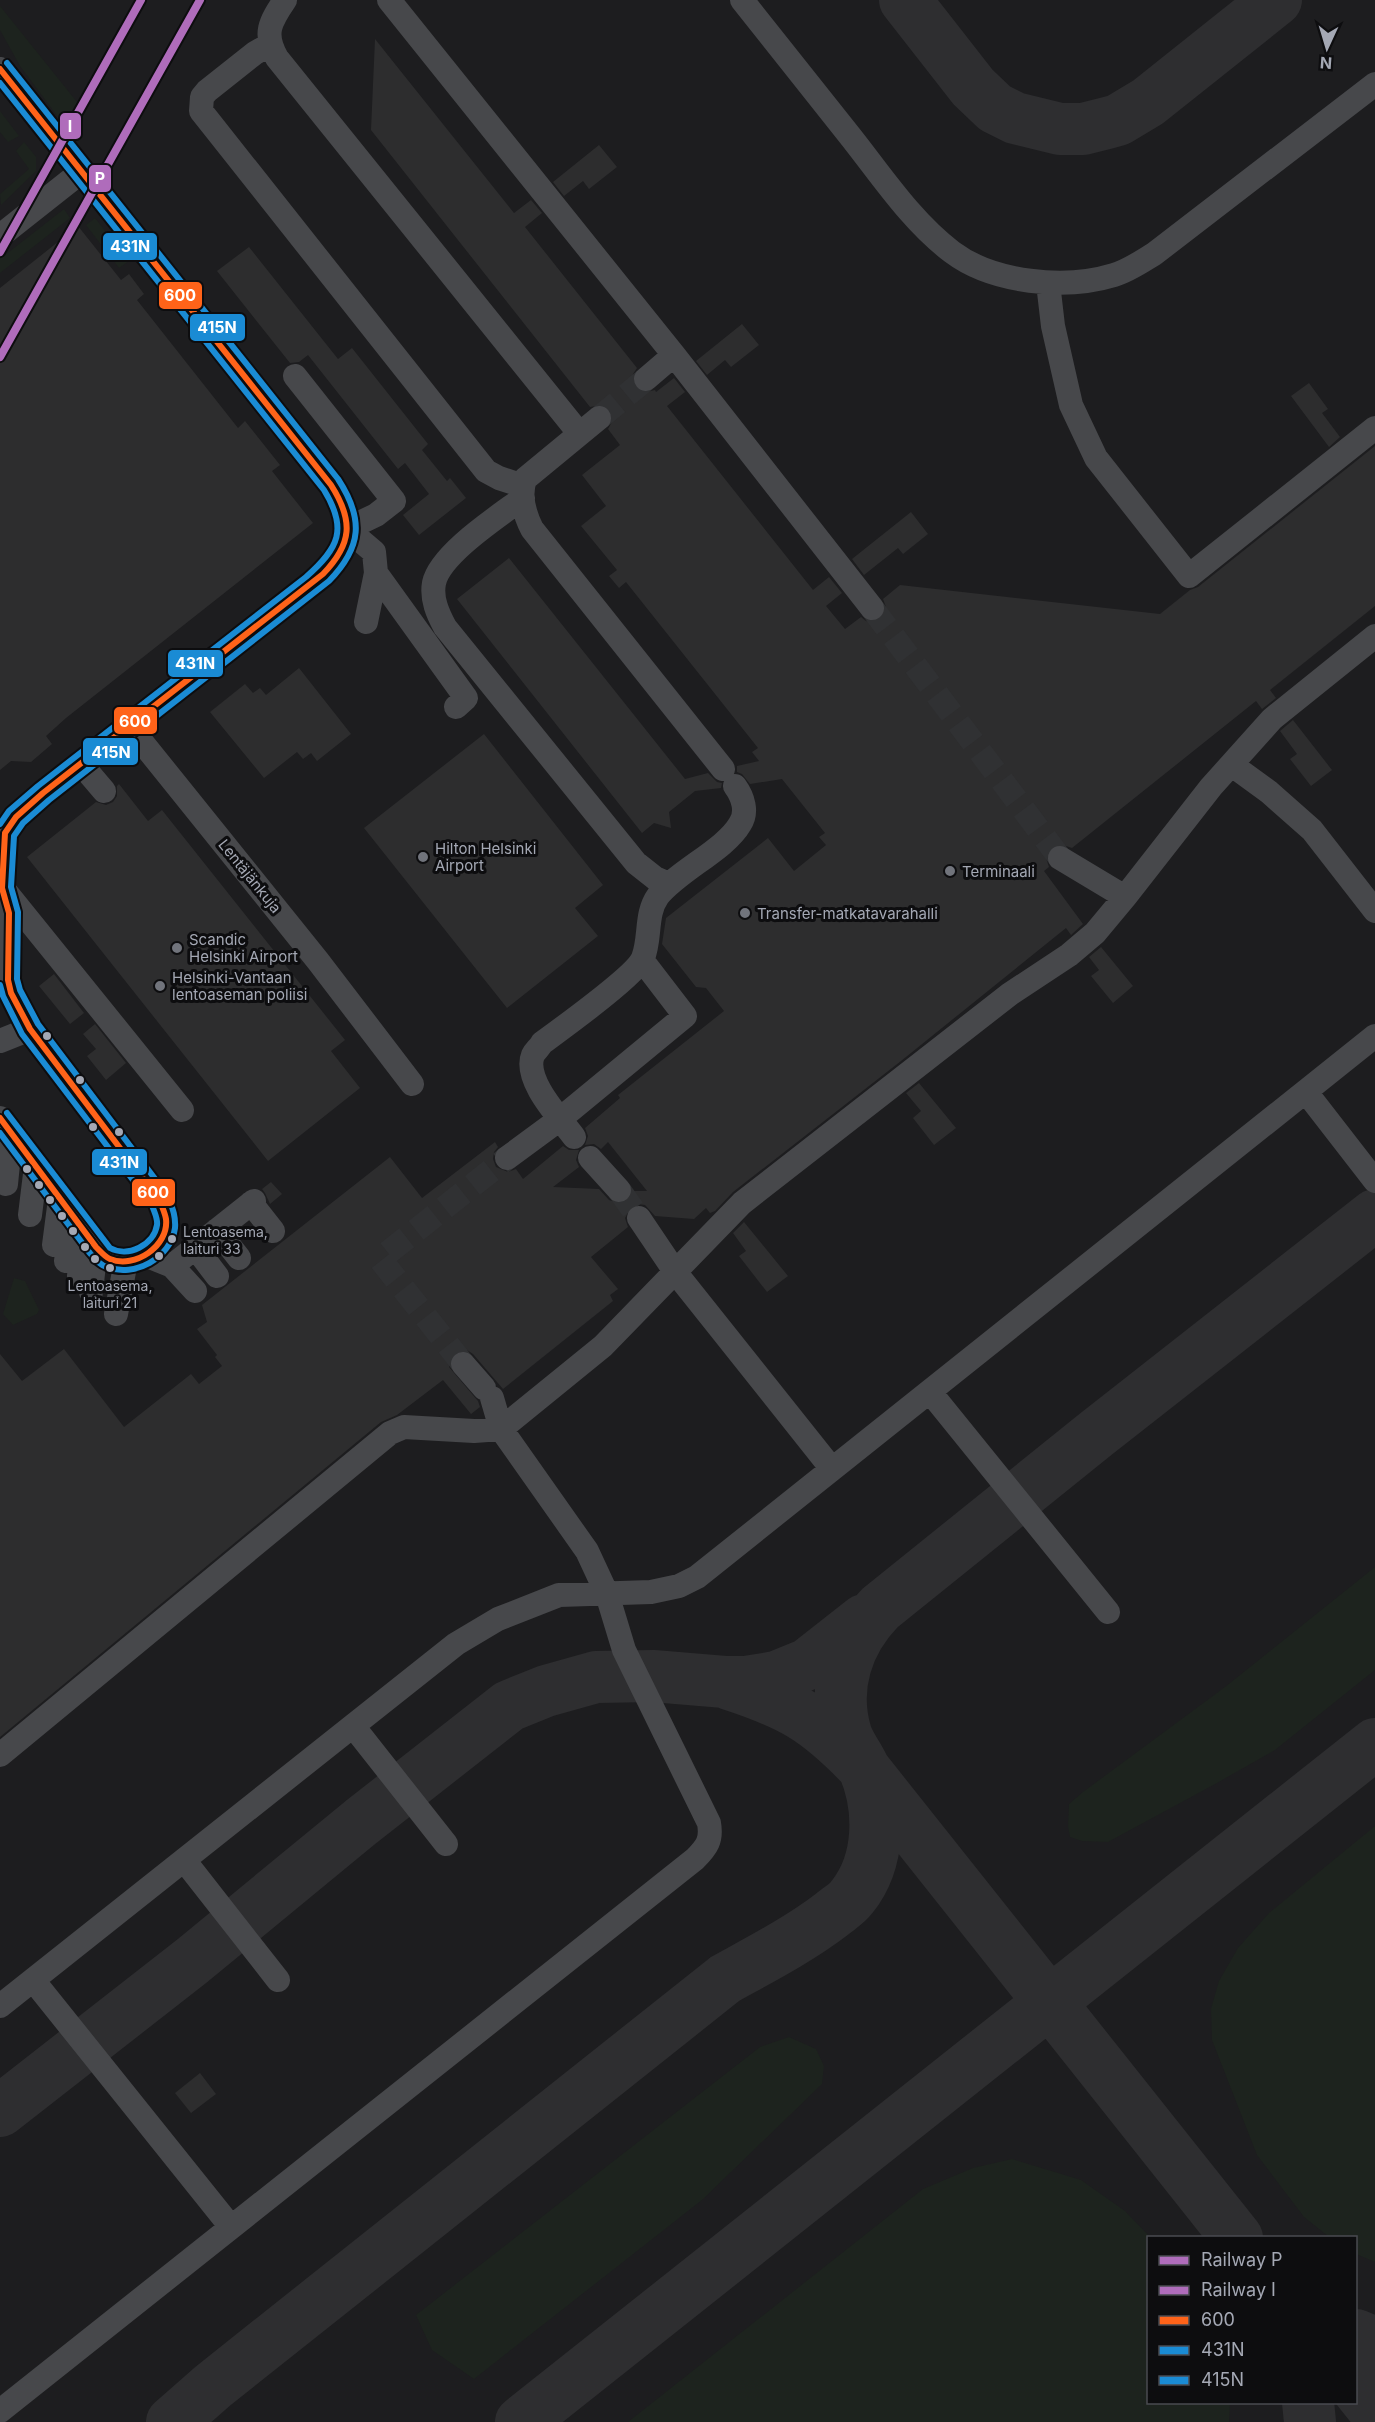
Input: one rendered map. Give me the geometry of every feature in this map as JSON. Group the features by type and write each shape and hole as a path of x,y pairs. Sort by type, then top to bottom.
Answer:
{"street":[{"path":"285,0 276,13 269,31 269,45 277,58 579,433"},
{"path":"389,0 674,355 872,608"},
{"path":"742,0 914,216 952,252 985,269 1015,278 1048,283 1069,283 1114,275 1154,254 1375,84"},
{"path":"269,45 255,53 207,91 202,97 201,111 486,471 523,492"},
{"path":"0,69 331,485 342,501 347,529 345,545 331,567 219,657 42,793 16,817 5,833 1,891 9,913 8,980 17,1006 30,1029 160,1201 166,1220 164,1233 155,1248 68,1201"},
{"path":"0,236 81,172"},
{"path":"1048,283 1053,326 1071,405 1091,448 1096,458 1189,576 1375,428"},
{"path":"646,379 674,355"},
{"path":"294,376 394,501 376,514 347,529"},
{"path":"567,1128 535,1084 532,1072 533,1055 542,1044 623,979 642,960 650,915 656,898 669,884 731,835 741,823 744,808 742,795 532,529 525,514 523,492 525,479 599,418"},
{"path":"523,492 448,556 438,570 434,584 437,612 445,627 636,863 655,878 669,884"},
{"path":"347,529 374,552 376,573 366,622"},
{"path":"376,573 466,698 456,707"},
{"path":"0,1755 390,1433 411,1426 474,1431 501,1429 603,1346 742,1203 1010,994 1069,955 1095,933 1211,787 1272,719 1375,636"},
{"name":"Lentäjänkuja","path":"129,726 325,969 412,1084"},
{"path":"81,764 104,791"},
{"path":"1232,765 1269,792 1312,830 1375,911"},
{"path":"1059,858 1125,897"},
{"path":"1,891 182,1110"},
{"path":"507,1158 567,1128 685,1016 642,960"},
{"path":"0,1041 30,1029"},
{"path":"0,2006 456,1644 498,1619 558,1595 651,1592 679,1586 697,1577 1375,1036"},
{"path":"1306,1092 1375,1181"},
{"path":"590,1158 619,1190"},
{"path":"68,1201 216,1231 234,1262"},
{"path":"60,1252 68,1201"},
{"path":"60,1252 68,1201"},
{"path":"60,1252 68,1201"},
{"path":"60,1252 68,1201"},
{"path":"60,1252 68,1201"},
{"path":"639,1218 676,1272 832,1469"},
{"path":"216,1231 234,1262"},
{"path":"216,1231 234,1262"},
{"path":"0,2411 706,1848 711,1836 708,1823 624,1650 607,1594 587,1551 501,1429 488,1393 463,1364"},
{"path":"930,1392 1108,1612"},
{"path":"353,1726 446,1844"},
{"path":"184,1860 278,1980"},
{"path":"33,1980 231,2227"}],"shaded area":[{"path":"0,0 1375,0 1375,2422 0,2422"},
{"path":"0,6 85,112 67,129 20,66 0,30"},
{"path":"0,111 19,136 8,142 0,132"},
{"path":"24,142 36,157 36,171 1,205 0,194 29,169 16,151"},
{"path":"64,209 70,218 0,273 0,259"},
{"path":"95,218 129,261 119,268 86,225"},
{"path":"14,1278 25,1281 39,1310 37,1314 13,1325 3,1314"},
{"path":"1375,1567 1375,1670 1275,1750 1217,1783 1108,1842 1082,1841 1070,1837 1069,1804 1225,1687"},
{"path":"1375,1826 1375,2262 1357,2254 1357,2236 1328,2236 1304,2217 1257,2155 1212,2040 1211,2009 1219,1981 1238,1948 1269,1913"},
{"path":"789,2037 816,2049 824,2066 822,2084 702,2200 474,2379 432,2350 416,2315 760,2047"},
{"path":"1012,2159 1081,2180 1125,2211 1149,2236 1147,2236 1147,2404 1230,2404 1229,2422 628,2422 923,2189 973,2168"}],"building":[{"name":"Terminaali","path":"375,39 514,213 531,200 542,213 525,227 637,368 632,381 636,389 642,393 655,390 656,392 674,378 685,392 667,406 813,590 829,577 842,593 826,606 845,629 861,617 873,622 881,619 886,607 883,599 900,585 1160,614 1190,590 1198,587 1375,446 1375,606 1270,690 1276,698 1262,709 1256,701 1072,848 1060,844 1048,850 1046,858 1049,867 1044,871 1083,924 1071,935 1066,928 733,1192 715,1211 710,1213 706,1208 694,1219 655,1216 645,1205 637,1204 631,1207 625,1218 628,1227 591,1257 618,1289 610,1295 613,1301 503,1389 473,1354 467,1350 454,1353 449,1360 449,1367 478,1401 480,1407 471,1414 443,1380 397,1415 381,1422 0,1737 0,1354 22,1381 64,1349 124,1427 191,1374 199,1384 222,1366 215,1357 217,1355 197,1329 207,1322 202,1305 390,1157 422,1198 495,1142 498,1147 493,1159 496,1167 508,1172 516,1169 523,1179 563,1146 569,1150 579,1150 576,1160 579,1167 553,1187 599,1189 609,1200 621,1204 629,1200 633,1191 647,1191 608,1142 601,1149 594,1144 585,1145 588,1136 585,1128 620,1098 618,1095 724,1011 706,988 696,987 662,944 666,918 768,838 794,871 826,845 819,837 825,833 782,779 750,784 742,774 737,772 737,766 759,761 752,752 758,748 626,582 619,588 609,576 617,570 581,526 606,506 582,475 620,445 608,429 613,415 610,409 603,405 590,407 371,130"},
{"path":"599,145 617,167 589,189 583,181 564,196 553,182"},
{"path":"78,226 121,280 129,274 144,294 137,300 238,428 245,421 280,465 272,471 313,523 66,718 46,736 52,744 31,762 11,761 0,770 0,288"},
{"path":"249,247 338,359 352,348 428,444 422,450 447,481 450,478 466,498 419,535 403,515 429,494 405,463 398,469 308,355 299,362 290,363 217,271"},
{"path":"742,324 759,345 731,367 725,360 707,375 696,361"},
{"path":"1309,383 1328,409 1322,413 1340,437 1329,447 1291,396"},
{"path":"911,512 928,534 903,554 898,548 864,575 852,559"},
{"path":"509,558 685,779 708,773 717,782 722,783 721,788 695,791 669,812 671,828 654,823 642,833 457,599"},
{"path":"299,668 351,734 317,761 311,753 303,759 297,752 264,778 210,712 245,684 253,693 260,688 266,695"},
{"path":"1293,720 1332,770 1311,786 1290,759 1297,754 1280,731"},
{"name":"Hilton Helsinki Airport","path":"484,734 603,885 575,908 598,936 507,1008 364,828"},
{"path":"119,784 148,821 162,810 345,1040 331,1051 360,1088 268,1161 27,857 96,802 106,805 113,802 117,796"},
{"path":"1101,947 1133,986 1113,1003 1091,976 1099,970 1089,957"},
{"path":"54,974 84,1013 70,1024 39,986"},
{"path":"95,1024 126,1063 106,1080 87,1056 96,1049 83,1034"},
{"path":"919,1083 956,1128 934,1145 913,1118 921,1111 906,1093"},
{"path":"271,1182 282,1194 270,1204 262,1189"},
{"path":"744,1222 788,1276 767,1292 739,1256 746,1251 733,1233"},
{"path":"200,2073 216,2094 191,2113 175,2093"}],"taxiway":[{"path":"905,0 973,87 995,108 1015,118 1060,129 1083,129 1118,120 1148,102 1276,0"},
{"path":"172,2422 213,2386 725,1979 806,1933 848,1902 862,1883 873,1851 875,1833 875,1816 869,1782 846,1734 841,1699 845,1666 851,1650 868,1621 880,1608 1096,1434 1375,1215"},
{"path":"0,2111 192,1961 361,1822 509,1706 546,1691 596,1677 653,1676 725,1682 746,1682 776,1677 808,1664 864,1620"},
{"path":"729,1684 770,1699 802,1715 831,1736 862,1766 1235,2236"},
{"path":"521,2422 1375,1744"},
{"path":"1357,2335 1375,2343"},
{"path":"1357,2388 1375,2411"},
{"path":"1308,2404 1310,2422"}],"tunnel":[{"path":"599,418 646,379"},
{"path":"872,608 1060,858"},
{"path":"463,1364 380,1259 507,1158"},
{"path":"619,1190 639,1218"}],"rail line":[{"name":"I","path":"0,252 141,0"},
{"name":"P","path":"0,357 200,0"}],"transit line":[{"name":"415N","path":"0,1133 89,1252 102,1265 118,1270 128,1270 150,1263 159,1256 172,1239 175,1224 168,1196 38,1024 20,990 17,979 18,912 11,887 14,836 23,823 49,800 329,581 348,556 356,532 352,507 338,479 7,63"},
{"name":"600","path":"0,69 331,485 344,510 346,521 346,532 340,552 323,574 43,793 16,817 5,833 2,888 9,913 8,980 11,993 30,1029 160,1201 166,1219 162,1238 156,1246 149,1253 130,1261 110,1259 104,1255 0,1118"},
{"name":"431N","path":"0,83 324,490 336,516 338,527 333,547 306,577 38,786 9,811 0,824"},
{"name":"431N","path":"0,985 22,1034 152,1205 157,1222 155,1232 146,1244 125,1251 110,1248 7,1113"}],"place":[{"name":"Hilton Helsinki Airport","path":"423,857"},
{"name":"Terminaali","path":"950,871"},
{"name":"Transfer-matkatavarahalli","path":"745,913"},
{"name":"Scandic Helsinki Airport","path":"177,948"},
{"name":"Helsinki-Vantaan lentoaseman poliisi","path":"160,986"},
{"name":"Lentoasema, laituri 33","path":"172,1239"},
{"name":"Lentoasema, laituri 21","path":"110,1268"}]}
